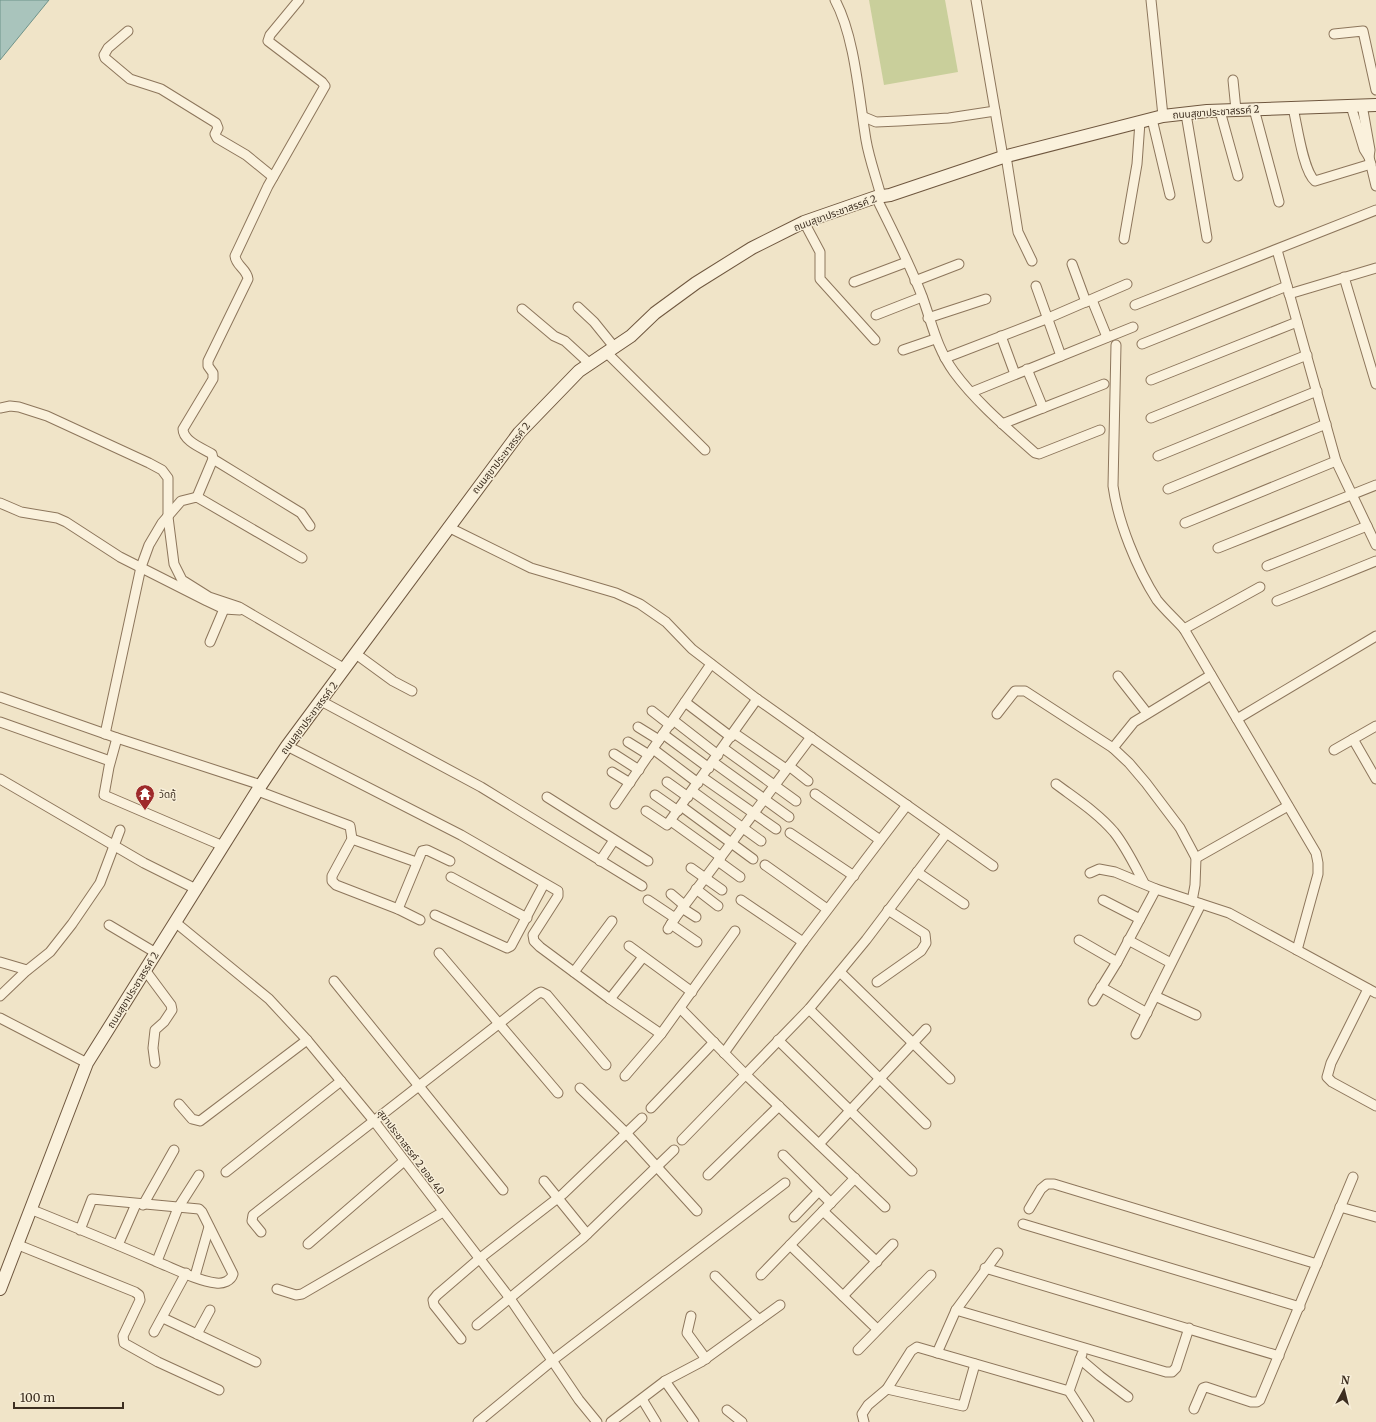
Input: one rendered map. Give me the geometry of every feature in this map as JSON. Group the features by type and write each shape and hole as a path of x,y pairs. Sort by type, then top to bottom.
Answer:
{"street":[{"path":"197,497 213,459 212,454 187,438 183,434 182,429 213,379 214,373 208,366 208,361 248,278 247,274 235,261 235,256 273,177 324,86 322,82 268,41 270,35 299,0"},
{"path":"835,0 847,31 864,117 866,140 879,196 922,297 935,339 945,358 954,372 972,392 1002,424 1035,454 1039,454 1100,430"},
{"path":"976,0 1018,232 1032,261"},
{"path":"1151,0 1158,118 1170,195"},
{"path":"128,31 108,48 104,55 105,58 130,79 161,89 218,125 215,136 217,138 246,155 273,177"},
{"path":"1334,34 1363,31 1376,90"},
{"path":"1233,80 1236,110"},
{"path":"1356,105 1364,149 1370,160 1376,186"},
{"name":"ถนนสุขาประชาสรรค์ 2","path":"0,1289 16,1244 87,1063 175,922 287,746 346,669 519,433 579,372 631,336 655,313 696,283 752,248 804,222 879,196 890,195 1004,157 1158,118 1236,110 1376,105"},
{"path":"1293,108 1303,152 1311,178 1314,182 1370,160"},
{"path":"1254,109 1279,202"},
{"path":"864,117 876,122 899,121 949,118 995,111"},
{"path":"1220,111 1238,176"},
{"path":"1186,114 1207,238"},
{"path":"1124,239 1136,171 1140,122"},
{"path":"1135,305 1376,210"},
{"path":"804,222 820,252 820,279 875,340"},
{"path":"1277,250 1336,461 1376,545"},
{"path":"854,282 907,262"},
{"path":"915,281 959,264"},
{"path":"1072,264 1107,337"},
{"path":"1142,344 1288,290 1376,268"},
{"path":"1344,277 1374,371 1376,384"},
{"path":"945,358 1089,301 1127,284"},
{"path":"1036,286 1046,318 1061,356"},
{"path":"876,315 922,297"},
{"path":"928,318 986,299"},
{"path":"578,308 594,322 611,350 705,450"},
{"path":"522,310 554,336 565,341 590,364"},
{"path":"1152,380 1297,322"},
{"path":"972,392 1133,327"},
{"path":"1001,336 1015,374"},
{"path":"902,350 935,339"},
{"path":"1116,345 1113,486 1115,500 1139,568 1158,601 1184,629 1316,853 1318,874 1297,950"},
{"path":"1151,418 1307,355"},
{"path":"1027,369 1042,408"},
{"path":"1002,424 1104,384"},
{"path":"1158,456 1317,391"},
{"path":"0,408 10,406 19,407 46,416 162,470 168,478 168,517 174,564 182,580 209,597 243,610 346,669"},
{"path":"1168,489 1326,424"},
{"path":"213,459 301,513 310,526"},
{"path":"1185,523 1336,461"},
{"path":"1218,548 1376,485"},
{"path":"105,734 141,567 154,536 181,501 197,497 302,558"},
{"path":"0,503 21,512 57,518 66,522 120,556 224,610 243,610"},
{"path":"1267,566 1367,526"},
{"path":"448,528 532,568 616,593 640,604 666,622 692,649 757,699 993,866"},
{"path":"1277,600 1376,561"},
{"path":"1184,629 1260,587"},
{"path":"210,642 224,610"},
{"path":"1237,719 1376,636"},
{"path":"356,654 393,682 412,691"},
{"path":"615,804 711,664"},
{"path":"1113,748 1134,722 1211,675"},
{"path":"1118,676 1147,713"},
{"path":"997,714 1015,691 1026,691 1113,748 1129,763 1169,813 1189,843 1196,858 1196,902 1171,963 1136,1034"},
{"path":"0,697 260,788 350,826 352,839 332,876 332,881 336,885 398,909 420,920"},
{"path":"646,811 667,825 671,821 757,699"},
{"path":"321,701 481,787 642,886"},
{"path":"685,702 732,735 808,781"},
{"path":"652,711 671,722 789,817"},
{"path":"0,722 110,761"},
{"path":"1334,750 1376,726"},
{"path":"638,727 716,758 775,785 796,801"},
{"path":"672,923 811,737"},
{"path":"118,738 110,761 104,795 223,846"},
{"path":"1353,739 1376,779"},
{"path":"628,742 651,752 700,780 754,814 776,830"},
{"path":"287,746 460,835 558,891 558,896 533,935 534,941 610,999 661,1034"},
{"path":"614,754 639,770"},
{"path":"612,772 630,783"},
{"path":"0,779 114,845 196,889"},
{"path":"666,782 690,794 761,841"},
{"path":"1056,784 1085,805 1113,832 1122,843 1144,883"},
{"path":"815,794 880,840"},
{"path":"655,795 679,809 753,859"},
{"path":"547,797 648,860"},
{"path":"724,1053 827,909 854,876 906,805"},
{"path":"1196,858 1288,806"},
{"path":"671,821 720,859 740,877"},
{"path":"0,996 27,970 50,952 72,924 100,883 120,830"},
{"path":"790,833 854,876"},
{"path":"682,1140 809,1009 840,972 946,834"},
{"path":"352,839 416,862"},
{"path":"600,861 614,840"},
{"path":"398,909 416,862 422,851 426,850 450,861"},
{"path":"765,865 827,909"},
{"path":"691,868 722,890"},
{"path":"1090,873 1105,869 1144,883 1156,889 1229,913 1372,991 1331,1063 1328,1077 1332,1082 1375,1103"},
{"path":"918,872 964,904"},
{"path":"451,877 527,918"},
{"path":"435,914 507,948 511,946 544,884"},
{"path":"696,889 718,906"},
{"path":"1093,1001 1117,962 1156,889"},
{"path":"671,894 683,907 696,917"},
{"path":"648,900 672,923 697,942"},
{"path":"741,900 803,942"},
{"path":"1103,900 1140,919"},
{"path":"877,982 921,951 926,943 925,934 888,910"},
{"path":"574,972 612,921"},
{"name":"สุขาประชาสรรค์ 2 ซอย 40","path":"175,922 269,999 307,1040 374,1121 509,1297 554,1360 579,1400 597,1422"},
{"path":"109,925 156,953"},
{"path":"625,1076 661,1034 735,931"},
{"path":"1079,940 1117,962"},
{"path":"1128,940 1171,963"},
{"path":"629,946 692,992"},
{"path":"439,953 558,1093"},
{"path":"610,999 643,957"},
{"path":"0,962 27,970"},
{"path":"145,970 171,1005 172,1010 164,1022 155,1030 152,1048 155,1063"},
{"path":"840,972 950,1079"},
{"path":"334,981 418,1087 504,1190"},
{"path":"1101,987 1147,1013"},
{"path":"261,1232 252,1221 253,1215 541,992 546,995 606,1066"},
{"path":"1155,996 1196,1016"},
{"path":"680,1008 745,1074 885,1207"},
{"path":"809,1009 926,1124"},
{"path":"0,1018 87,1063"},
{"path":"819,1144 926,1029"},
{"path":"179,1104 192,1120 200,1121 307,1040"},
{"path":"778,1040 912,1171"},
{"path":"651,1108 714,1042"},
{"path":"226,1172 341,1081"},
{"path":"580,1088 627,1134 696,1211"},
{"path":"708,1175 779,1106"},
{"path":"461,1339 434,1305 433,1300 437,1295 479,1259 558,1198 627,1134 642,1118"},
{"path":"118,1245 140,1204 174,1150"},
{"path":"477,1324 587,1234 674,1150"},
{"path":"783,1156 831,1203"},
{"path":"308,1244 404,1161"},
{"path":"157,1261 178,1208 198,1175"},
{"path":"1194,1409 1203,1388 1206,1386 1251,1402 1257,1402 1260,1400 1300,1308 1353,1177"},
{"path":"761,1275 855,1178"},
{"path":"544,1181 587,1234"},
{"path":"478,1422 554,1360 785,1183"},
{"path":"1029,1208 1041,1189 1047,1184 1054,1184 1317,1264"},
{"path":"794,1217 819,1191"},
{"path":"30,1209 80,1230 195,1276 217,1283 229,1280 233,1274 210,1227 199,1209 92,1199 80,1230"},
{"path":"1340,1206 1376,1217"},
{"path":"823,1211 877,1262"},
{"path":"277,1288 296,1295 302,1294 443,1212"},
{"path":"1023,1224 1300,1308"},
{"path":"195,1276 210,1227"},
{"path":"16,1244 135,1292 139,1295 140,1300 123,1336 124,1343 158,1362 219,1390"},
{"path":"842,1296 893,1244"},
{"path":"790,1245 877,1329"},
{"path":"937,1353 956,1310 998,1253"},
{"path":"986,1268 1279,1356"},
{"path":"154,1332 163,1318 186,1273"},
{"path":"858,1350 877,1329 932,1275"},
{"path":"715,1276 759,1320"},
{"path":"611,1422 665,1381 706,1359 780,1305"},
{"path":"197,1334 210,1310"},
{"path":"956,1310 1166,1372 1172,1372 1176,1368 1189,1328"},
{"path":"691,1316 687,1333 706,1359"},
{"path":"163,1318 256,1362"},
{"path":"864,1422 862,1414 868,1405 887,1388 913,1348 917,1347 1069,1391 1089,1422"},
{"path":"1069,1391 1084,1348"},
{"path":"1080,1359 1128,1397"},
{"path":"887,1388 963,1406 975,1364"},
{"path":"665,1381 694,1422"},
{"path":"642,1399 656,1422"},
{"path":"727,1410 736,1420"}],"green space":[{"path":"869,0 945,0 958,72 884,85"}],"water":[{"path":"0,0 49,0 0,60"}],"place":[{"name":"วัดกู้","path":"145,811"}]}
